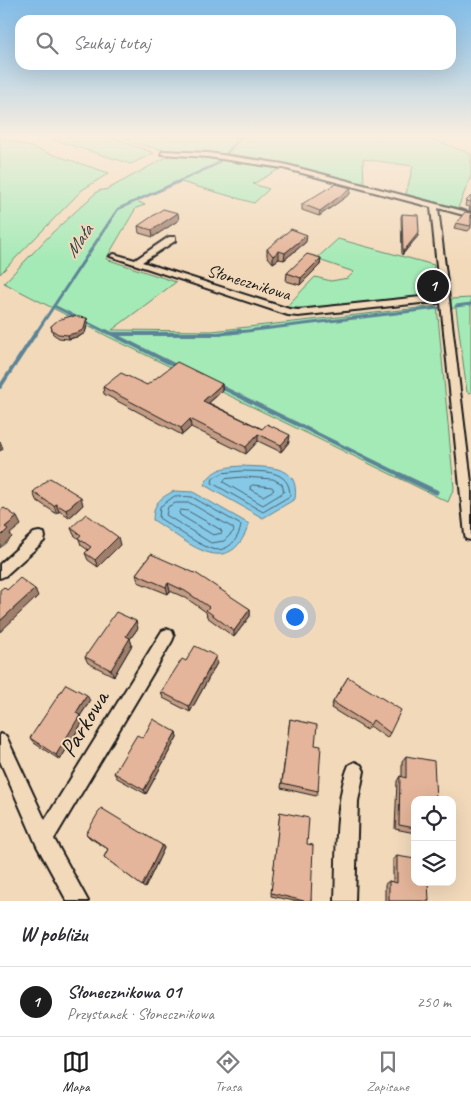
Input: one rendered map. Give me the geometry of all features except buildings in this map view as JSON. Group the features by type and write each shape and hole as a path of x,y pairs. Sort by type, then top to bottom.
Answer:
{"street":[{"path":"327,178 471,215"},
{"path":"434,207 471,535"},
{"path":"136,263 172,239"},
{"name":"Słonecznikowa","path":"114,256 288,312 298,313 421,300 445,300"},
{"path":"0,572 40,537"},
{"name":"Parkowa","path":"44,839 167,636"},
{"path":"0,742 44,839 78,901"},
{"path":"345,901 348,801 355,772"}],"green space":[{"path":"0,178 101,178 82,190 0,274"},
{"path":"128,178 263,178 253,184 269,189 254,203 181,182 137,201 145,205 136,208 106,259 176,282 112,330 212,331 437,306 454,488 448,502 109,337 4,283 53,232 98,191 108,189"},
{"path":"340,178 364,178 364,184"},
{"path":"410,178 470,178 458,208 406,194"},
{"path":"338,239 434,265 429,295 310,309 286,307 315,277 331,281 348,278 354,272 316,259"},
{"path":"471,298 471,393 467,392 456,308 451,308 451,299"}],"water":[{"path":"230,467 272,468 287,473 295,487 295,499 263,518 204,485 215,472"},
{"path":"174,491 193,492 249,524 241,542 230,551 219,554 206,552 193,546 153,520 158,502"}],"waterway":[{"name":"Mała","path":"109,222 118,209 186,178"},
{"name":"Mała","path":"36,333 110,221"},
{"path":"456,306 471,304"},
{"path":"54,306 108,333"},
{"path":"230,333 438,308"},
{"name":"Mała","path":"0,387 37,331"},
{"path":"106,331 178,367"},
{"path":"113,334 218,334 240,331"},
{"path":"217,385 403,476"},
{"path":"400,475 436,492"}],"place":[{"name":"Słonecznikowa 01","path":"433,286"}]}
